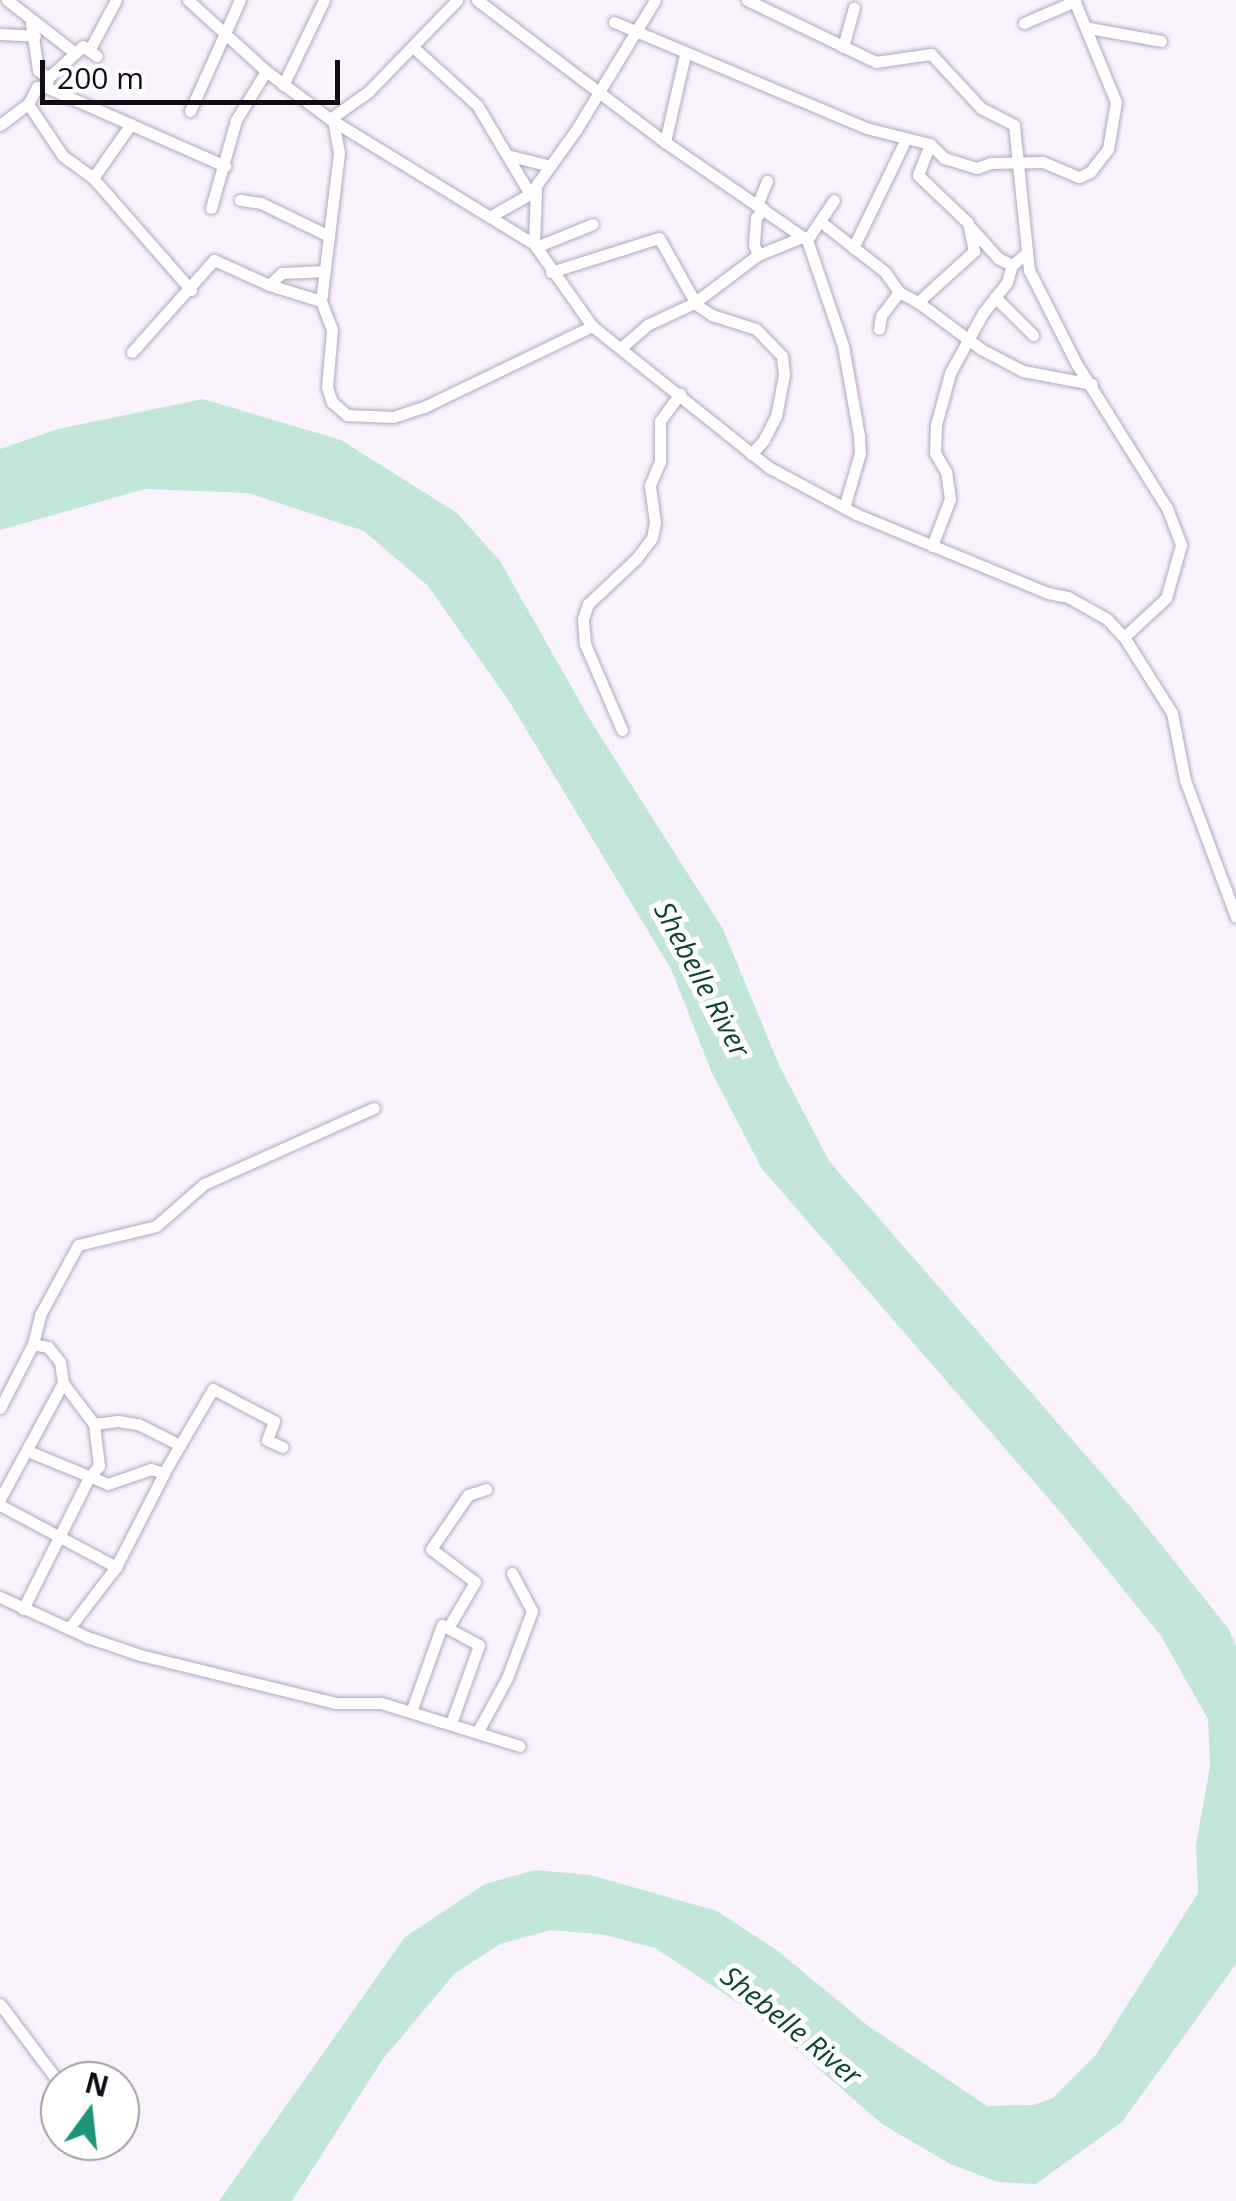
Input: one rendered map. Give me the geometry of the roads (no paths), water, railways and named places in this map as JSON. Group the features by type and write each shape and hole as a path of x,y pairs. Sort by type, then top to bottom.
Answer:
{"street":[{"path":"7,0 33,29 75,53"},
{"path":"0,126 28,104 37,87 47,83 83,46 94,51 116,0"},
{"path":"188,0 266,71 332,119 535,246 592,326 751,454 844,508 1048,593 1068,597 1106,619 1124,637 1172,712 1184,780 1236,917"},
{"path":"190,111 240,0"},
{"path":"283,84 324,0"},
{"path":"332,119 368,92 396,59 412,48 458,0"},
{"path":"477,0 665,142 804,238 843,346 858,436 860,454 844,508"},
{"path":"491,216 533,188 550,166 655,0"},
{"path":"747,0 876,62 926,52 981,108 1014,125 1028,270 1167,508 1181,546 1166,598 1124,637"},
{"path":"614,22 685,55 824,107 866,128 930,144 944,158 977,168 991,163 1043,162 1079,177 1090,172 1108,149 1116,102 1075,1 1024,23"},
{"path":"843,47 854,6"},
{"path":"1089,28 1161,40"},
{"path":"0,34 33,29"},
{"path":"33,29 38,70 47,83 226,166"},
{"path":"412,48 477,105 533,188 535,246"},
{"path":"665,142 685,55"},
{"path":"210,208 226,166 236,120 266,71"},
{"path":"28,104 63,156 93,178 191,290"},
{"path":"332,119 339,153 321,301 332,330 327,386 332,402 347,414 393,417 424,407 592,326"},
{"path":"93,178 130,124"},
{"path":"853,248 906,139"},
{"path":"930,144 918,176 1012,266"},
{"path":"511,156 550,166"},
{"path":"758,255 754,245 756,218 766,181"},
{"path":"240,200 261,203 329,236"},
{"path":"622,347 647,325 710,293 758,255 804,238 821,222 834,200"},
{"path":"821,222 885,272 900,292 1023,371 1092,384"},
{"path":"535,246 593,224"},
{"path":"918,302 974,251 971,228"},
{"path":"551,272 659,238 694,301 712,315 756,329 782,356 784,376 776,416 764,440 751,454"},
{"path":"932,546 950,499 946,472 935,452 936,425 950,374 968,338 1007,282 1012,266 1028,253"},
{"path":"132,352 214,260 269,285 321,301"},
{"path":"269,285 282,273 325,271"},
{"path":"693,277 694,301"},
{"path":"879,329 881,316 900,292"},
{"path":"995,297 1033,335"},
{"path":"622,730 586,644 583,619 588,604 636,559 652,538 655,522 650,485 660,462 660,421 680,393"},
{"path":"0,1408 6,1387 33,1344 40,1315 78,1245 156,1226 204,1184 374,1108"},
{"path":"22,1609 88,1477 99,1466 94,1424 63,1384 60,1362 48,1347 33,1344"},
{"path":"63,1384 0,1502 116,1567"},
{"path":"70,1627 116,1567 164,1473 214,1389 274,1421 267,1440 283,1446"},
{"path":"94,1424 138,1424 180,1446"},
{"path":"28,1451 108,1484 150,1469 164,1473"},
{"path":"448,1628 475,1582 431,1549 468,1495 486,1488"},
{"path":"478,1731 508,1678 532,1611 512,1574"},
{"path":"0,1596 22,1609 140,1655 336,1702 381,1703 520,1746"},
{"path":"411,1712 442,1625 479,1645 450,1723"},
{"path":"0,2004 43,2061"}],"water":[{"name":"Shebelle River","path":"203,399 341,440 457,513 500,561 592,723 723,929 779,1065 829,1161 1130,1506 1228,1628 1236,1646 1236,1964 1122,2122 1036,2184 998,2182 950,2164 882,2124 758,2016 655,1948 605,1935 551,1930 500,1944 454,1974 383,2059 292,2201 219,2201 405,1937 485,1884 535,1870 590,1875 717,1911 778,1951 867,2025 987,2106 1033,2105 1053,2098 1095,2056 1198,1893 1196,1845 1210,1766 1208,1719 1161,1636 1062,1514 762,1169 712,1073 671,969 509,701 428,586 364,531 248,493 145,489 0,530 0,449 58,429"}]}
